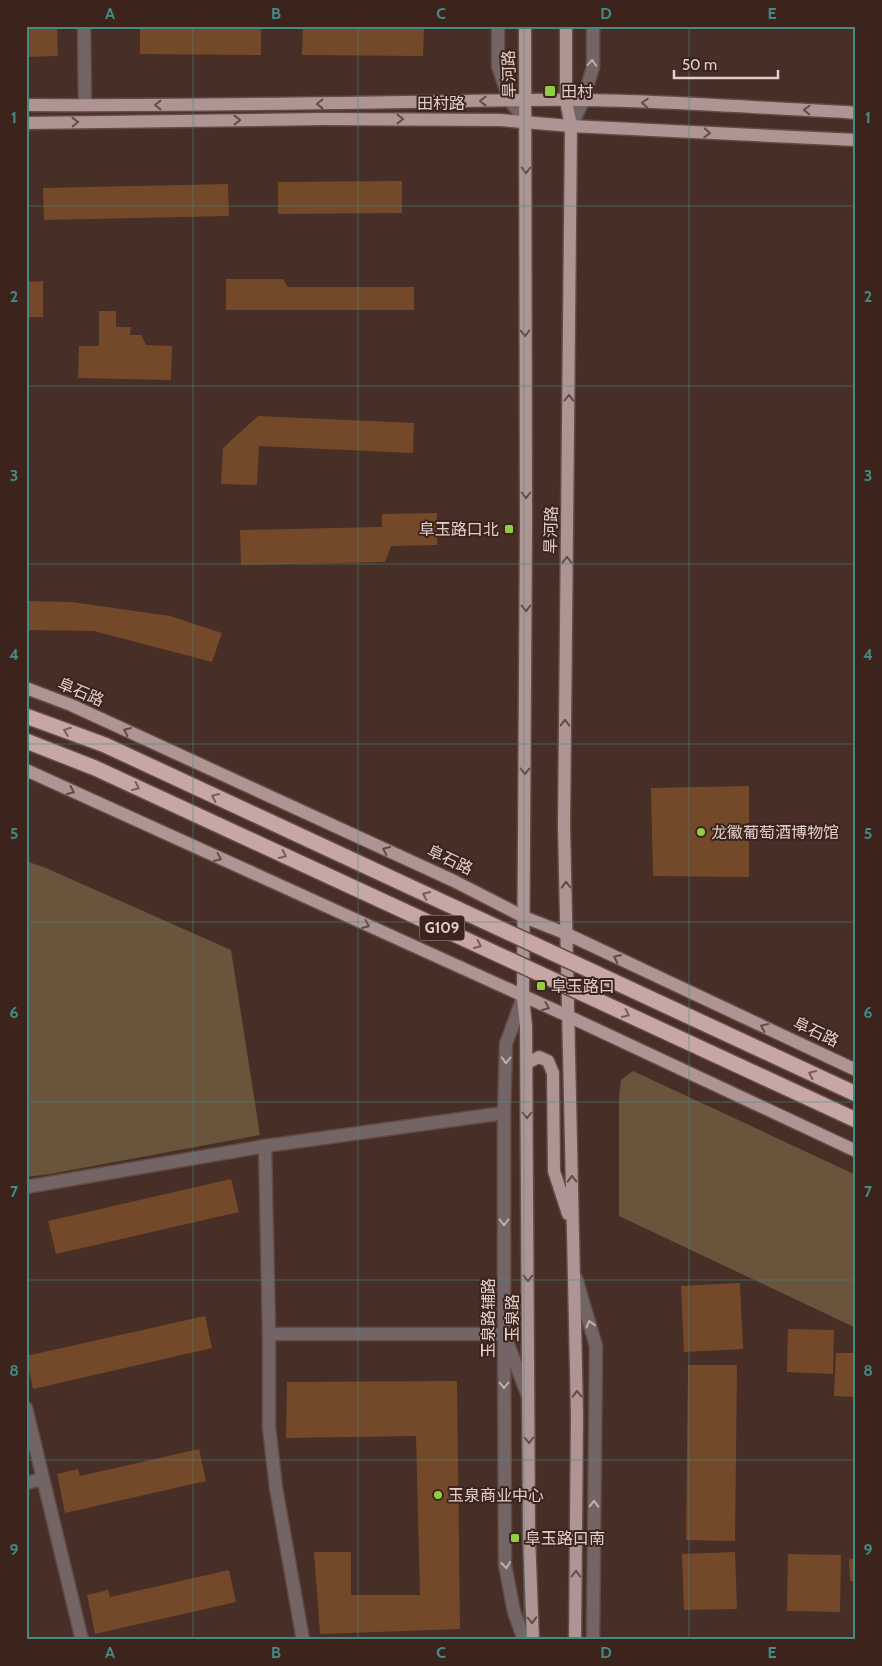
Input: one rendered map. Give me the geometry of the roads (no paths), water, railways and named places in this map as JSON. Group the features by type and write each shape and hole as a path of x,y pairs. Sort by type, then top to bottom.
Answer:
{"highway":[{"name":"G109","path":"26,716 105,745 856,1094"},
{"name":"G109","path":"26,741 104,772 856,1120"}],"main road":[{"name":"旱河路","path":"523,997 526,534 525,26"},
{"name":"旱河路","path":"566,26 566,101 571,126 564,826 570,1017"},
{"name":"田村路","path":"26,105 526,100 856,113"},
{"name":"田村路","path":"26,123 322,119 500,120 571,126 856,140"},
{"name":"阜石路","path":"26,688 71,705 454,881 524,917 567,934 856,1070"},
{"path":"26,770 570,1017 856,1151"},
{"name":"玉泉路","path":"523,997 527,1063 529,1536 533,1640"},
{"path":"570,1017 572,1226 577,1415 575,1640"},
{"path":"527,1063 538,1056 548,1061 553,1073 554,1171 572,1226"}],"street":[{"path":"84,26 85,105"},
{"name":"旱河路","path":"498,26 498,66 510,101 526,122"},
{"name":"旱河路","path":"571,126 583,101 593,67 593,26"},
{"name":"玉泉路辅路","path":"523,997 506,1044 504,1113 504,1334 505,1565 514,1612 524,1640"},
{"path":"26,1186 265,1146 504,1113"},
{"path":"265,1146 270,1334 269,1427 276,1488 303,1640"},
{"path":"573,1269 596,1346 593,1640"},
{"path":"270,1334 504,1334 529,1399"},
{"path":"26,1408 82,1640"},
{"path":"26,1482 43,1479"}],"place":[{"name":"田村","path":"550,91"},
{"name":"阜玉路口北","path":"509,529"},
{"name":"龙徽葡萄酒博物馆","path":"701,832"},
{"name":"阜玉路口","path":"541,986"},
{"name":"玉泉商业中心","path":"438,1495"},
{"name":"阜玉路口南","path":"515,1538"}]}
